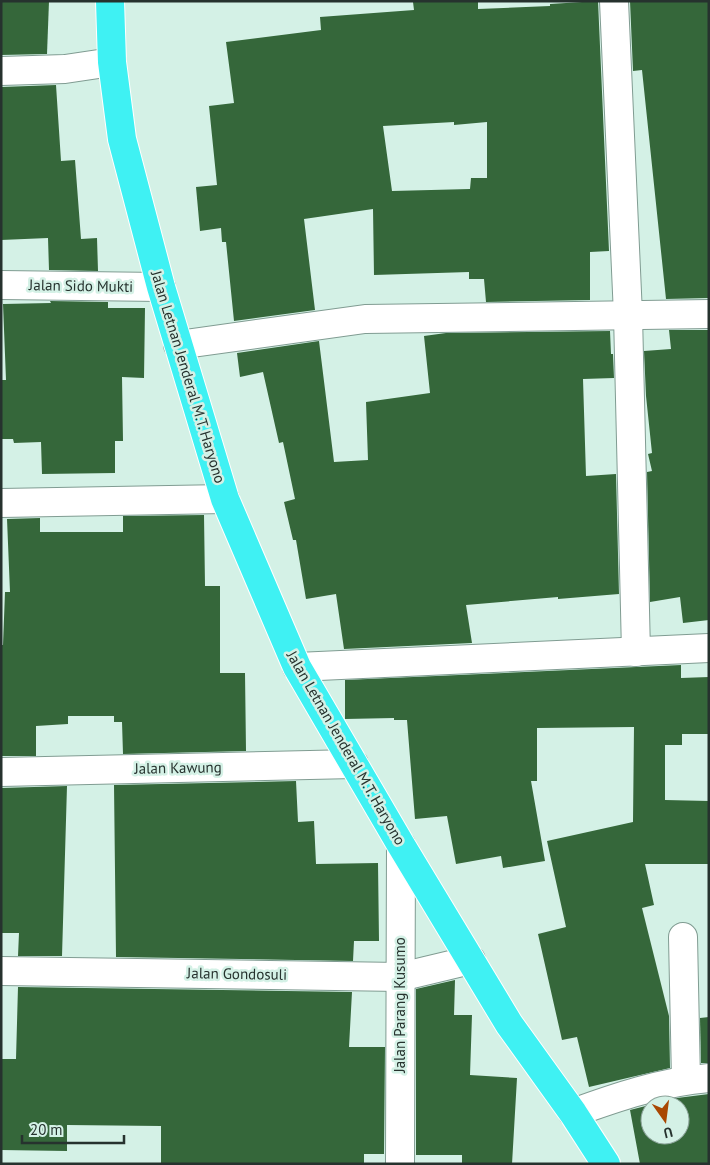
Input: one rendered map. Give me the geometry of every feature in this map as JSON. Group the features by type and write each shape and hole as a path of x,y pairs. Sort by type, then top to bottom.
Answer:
{"highway":[{"name":"Jalan Letnan Jenderal M.T. Haryono","path":"110,1 112,62 122,139 161,287 225,499 297,667 509,1024 606,1164"}],"street":[{"path":"614,1 628,315 636,652"},
{"path":"1,71 65,69 112,62"},
{"name":"Jalan Sido Mukti","path":"1,285 161,287"},
{"path":"178,345 364,319 709,314"},
{"path":"1,503 225,499"},
{"path":"297,667 709,648"},
{"name":"Jalan Kawung","path":"1,772 354,764"},
{"name":"Jalan Parang Kusumo","path":"400,1164 401,845"},
{"path":"572,1113 623,1095 697,1079 683,937"},
{"name":"Jalan Gondosuli","path":"1,971 400,976 470,960"}],"building":[{"path":"1,1 49,1 47,54 1,55"},
{"path":"478,1 478,9 550,6 550,4 598,1 609,251 590,252 590,300 486,302 484,279 469,279 469,272 374,275 373,209 304,219 315,310 234,321 226,242 222,242 221,228 200,231 196,187 217,185 209,106 234,103 226,42 321,30 320,17 414,10 413,2","holes":["454,122 454,125 487,122 487,178 471,178 470,189 392,191 383,126"]},
{"path":"630,1 708,1 709,298 666,299 642,70 633,71"},
{"path":"56,85 61,161 75,160 81,239 97,238 98,271 49,270 48,238 1,240 1,87"},
{"path":"50,301 108,302 108,308 145,308 144,378 122,377 123,441 115,441 115,473 42,474 41,442 14,443 13,439 1,439 1,380 6,380 3,304 51,303"},
{"path":"669,330 709,330 709,620 683,623 680,597 650,602 647,472 652,471 648,454 652,453 646,396 644,351 671,349"},
{"path":"610,331 614,378 583,379 586,476 616,474 619,594 466,605 472,643 344,649 336,594 306,599 296,540 293,540 284,502 295,499 283,442 279,443 263,372 240,377 237,353 319,341 334,462 368,460 366,402 430,393 424,336 446,333"},
{"path":"204,515 205,586 220,586 220,673 245,673 246,751 123,754 122,722 114,722 114,716 68,716 68,724 36,726 36,756 1,756 1,645 3,645 5,592 10,592 7,519 40,518 40,532 123,532 123,516"},
{"path":"681,665 681,678 709,677 709,734 682,734 682,745 665,745 665,800 709,801 709,864 645,864 654,905 642,908 669,1016 670,1068 589,1087 577,1037 562,1040 538,934 566,927 547,841 633,822 634,727 537,728 537,781 531,781 545,861 503,868 501,856 456,864 447,816 415,819 407,720 394,720 394,718 345,719 345,680"},
{"path":"296,781 298,822 314,821 316,864 378,863 379,941 354,941 353,961 116,957 114,785"},
{"path":"67,786 62,956 18,956 19,933 1,933 1,788"},
{"path":"455,980 454,1015 472,1015 470,1075 517,1078 512,1164 462,1164 462,1155 416,1155 416,989"},
{"path":"18,987 352,992 349,1047 385,1047 384,1154 364,1154 364,1164 161,1164 161,1126 67,1125 67,1151 1,1150 1,1059 16,1059"},
{"path":"709,1017 709,1063 701,1063 700,1018"},
{"path":"709,1094 709,1164 640,1164 630,1110 640,1107 640,1145 690,1145 690,1096"}]}
